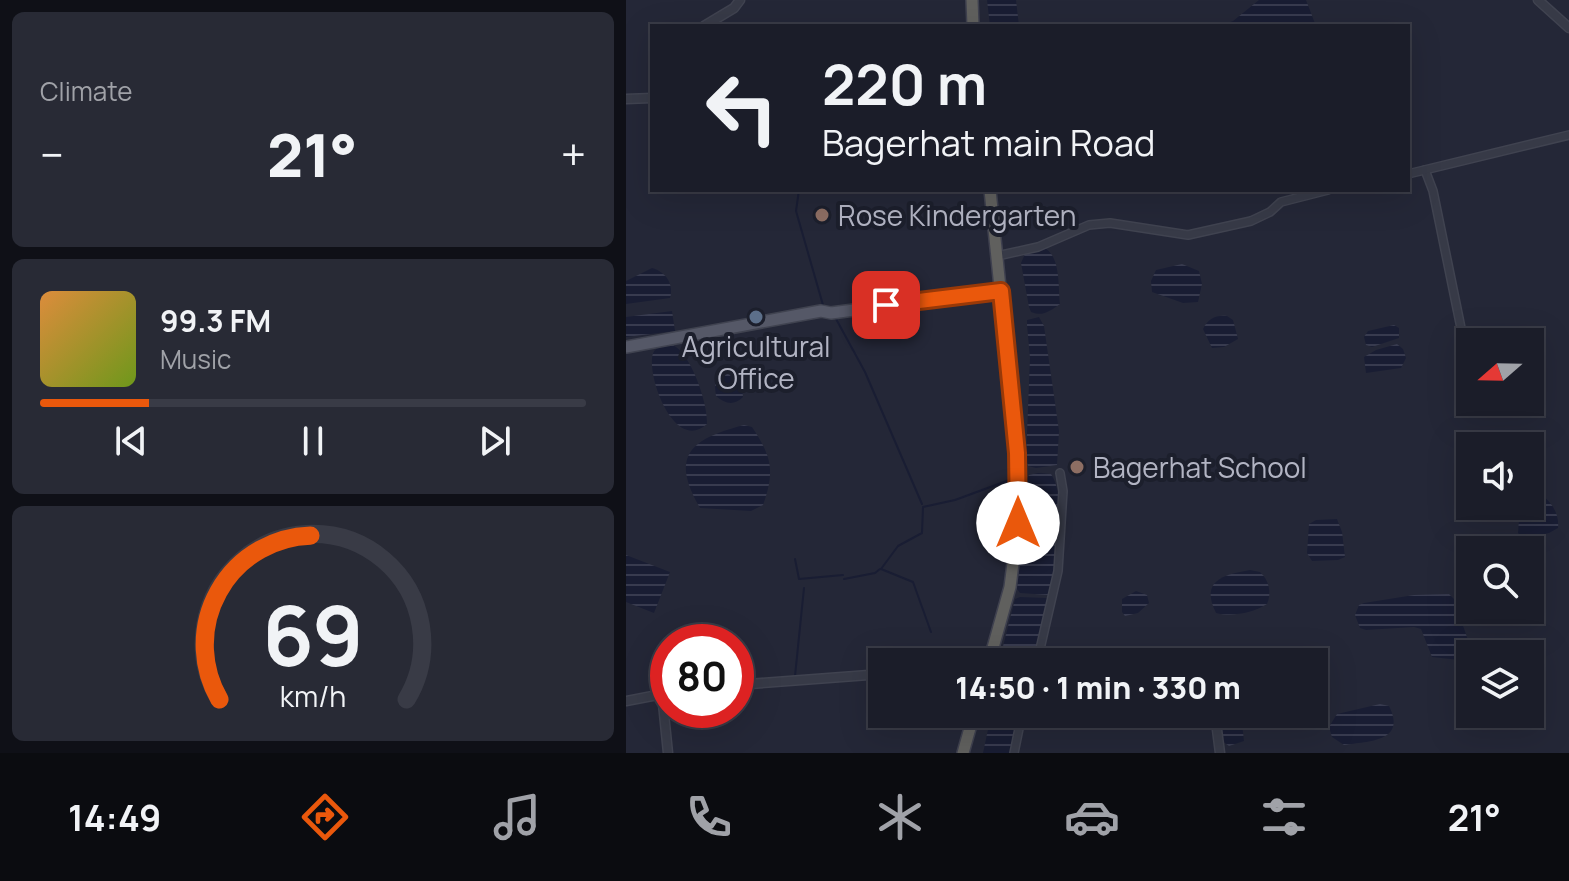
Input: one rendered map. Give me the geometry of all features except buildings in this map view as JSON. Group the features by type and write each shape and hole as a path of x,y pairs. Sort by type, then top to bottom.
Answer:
{"highway":[{"path":"972,0 973,24"},
{"path":"990,192 1017,453 1018,523 1010,587 993,648"},
{"path":"963,753 970,728"}],"main road":[{"path":"626,347 821,311 831,313 1001,291"}],"street":[{"path":"707,24 734,8 740,0"},
{"path":"1538,0 1569,28"},
{"path":"626,99 650,98"},
{"path":"1410,174 1569,135"},
{"path":"1425,170 1433,191 1461,328"},
{"path":"997,256 1038,247 1089,225 1110,223 1188,235 1251,221 1270,212 1281,202 1320,192"},
{"path":"1040,648 1058,571 1063,491 1060,473"},
{"path":"754,684 868,675"},
{"path":"626,701 650,696"},
{"path":"667,728 668,753"},
{"path":"1014,753 1019,728"},
{"path":"1217,728 1220,753"}],"water":[{"path":"987,0 1016,0 1019,24 990,24"},
{"path":"1259,0 1306,0 1315,24 1225,24"},
{"path":"1043,247 1056,264 1060,304 1039,314 1031,312 1029,307 1021,263 1025,254"},
{"path":"1182,264 1199,271 1202,284 1198,302 1183,303 1152,292 1151,281 1156,270"},
{"path":"652,268 668,279 670,298 626,304 626,281"},
{"path":"672,311 675,331 626,337 626,317"},
{"path":"1227,316 1233,320 1238,339 1224,347 1212,348 1203,329 1212,318"},
{"path":"1039,317 1044,326 1059,431 1057,465 1036,468 1028,466 1026,459 1030,358 1027,320"},
{"path":"1394,325 1399,328 1399,338 1372,347 1366,345 1364,337 1368,331"},
{"path":"1397,344 1406,358 1401,368 1366,373 1364,357"},
{"path":"673,345 692,368 705,404 707,424 694,431 682,428 672,418 663,404 653,372 655,350"},
{"path":"729,367 741,378 743,397 733,403 719,399 715,391 718,375"},
{"path":"744,425 752,427 770,464 763,505 751,511 700,508 686,475 690,452 710,436"},
{"path":"1051,474 1059,499 1058,548 1049,595 1020,593 1017,589 1026,480 1029,475"},
{"path":"1544,496 1546,498 1557,514 1558,528 1536,536 1520,536 1519,520 1544,520"},
{"path":"1337,519 1345,557 1312,561 1307,553 1309,524 1316,520"},
{"path":"626,555 670,572 654,613 626,602"},
{"path":"1250,570 1260,572 1266,579 1269,591 1267,604 1242,613 1216,613 1211,593 1216,581"},
{"path":"1136,591 1147,595 1149,603 1138,613 1125,616 1122,599"},
{"path":"1449,594 1454,599 1456,624 1462,624 1468,640 1456,640 1456,660 1432,657 1421,629 1360,628 1355,615 1359,605 1414,595"},
{"path":"1047,598 1050,601 1038,648 1003,648 1015,599"},
{"path":"1380,704 1389,706 1393,718 1393,727 1383,738 1344,745 1332,737 1329,727 1337,714"},
{"path":"988,728 1022,728 1017,753 983,753"},
{"path":"1220,728 1243,728 1244,741 1229,746 1222,741"}],"waterway":[{"path":"799,192 796,211 823,305"},
{"path":"835,317 865,372 922,504"},
{"path":"931,632 913,582 881,569 898,546 922,533 923,507 955,500 1012,479"},
{"path":"795,559 799,579 843,575"},
{"path":"844,579 875,573 880,569"},
{"path":"795,676 804,588"}],"place":[{"name":"Rose Kindergarten","path":"822,215"},
{"name":"Agricultural Office","path":"756,317"},
{"name":"Bagerhat School","path":"1077,467"}],"route":[{"path":"886,305 1001,291 1017,453 1018,523"}]}
